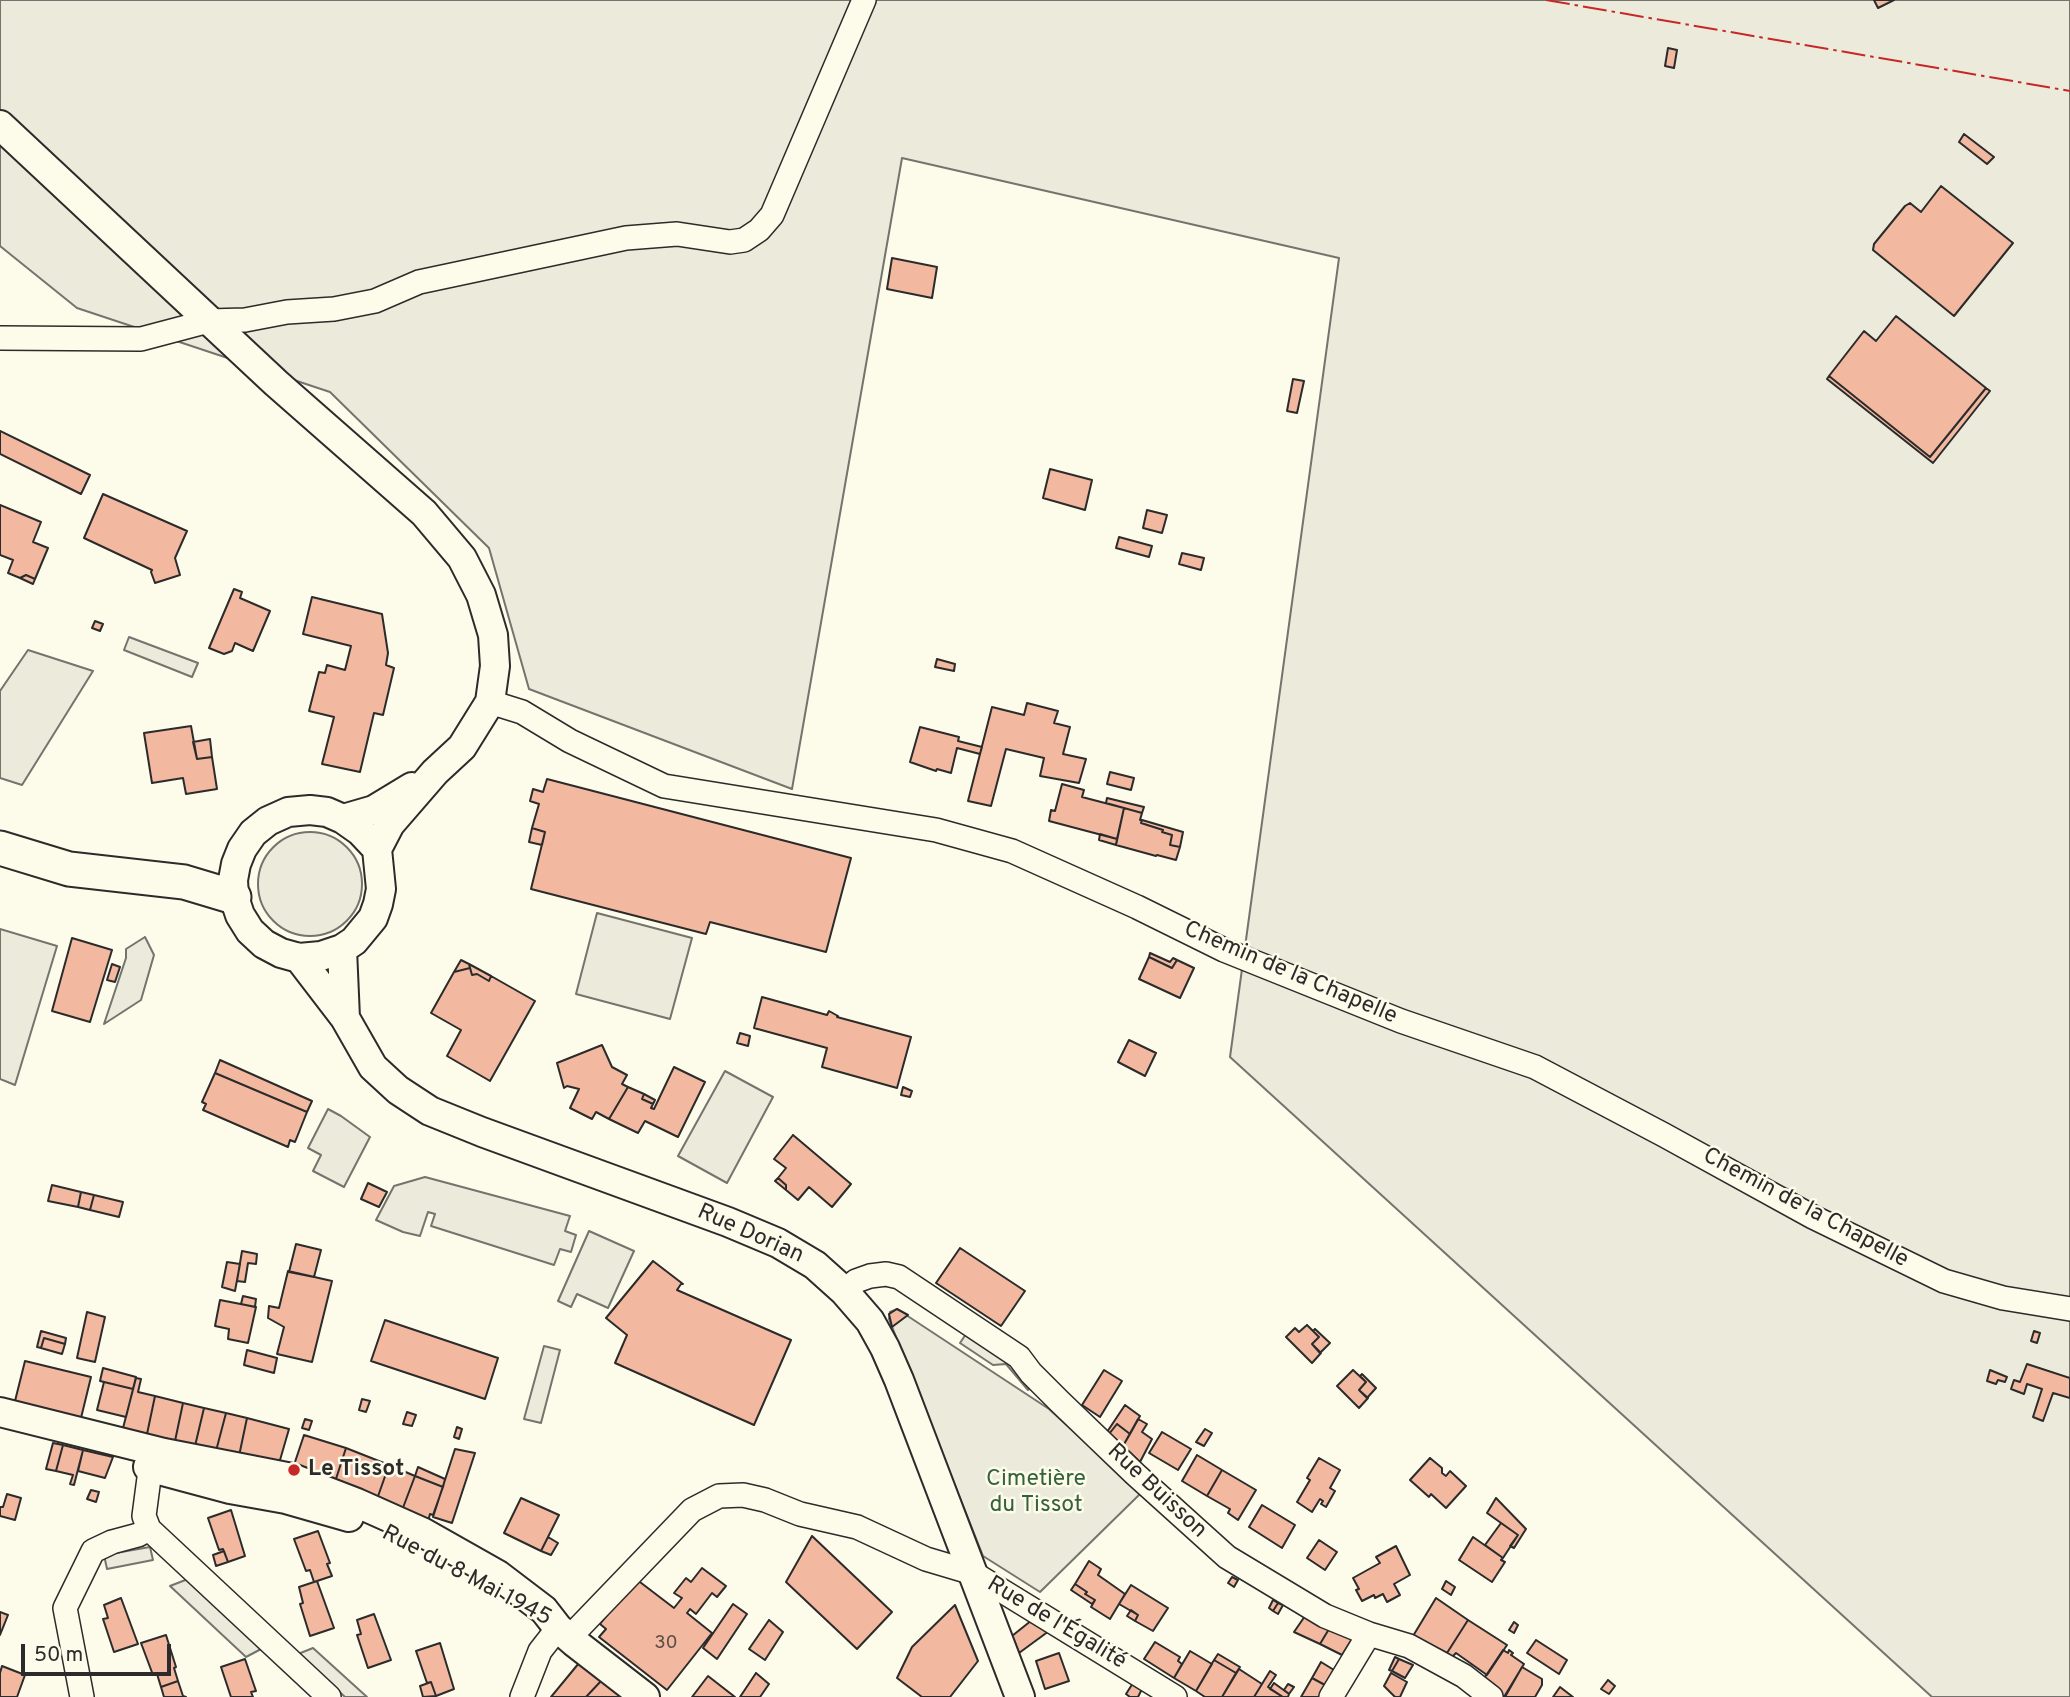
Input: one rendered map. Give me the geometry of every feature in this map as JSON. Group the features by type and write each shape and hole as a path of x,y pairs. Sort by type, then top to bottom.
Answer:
{"highway":[{"path":"0,848 69,869 184,882 234,897"}],"main road":[{"path":"0,125 276,383 424,513 462,558 481,595 493,635 495,666 490,702 462,747 435,772 390,824 377,849 381,890 373,918 365,930 342,949 321,957 299,957 281,953 264,944 250,931 240,915 234,897 236,864 253,833 268,821 288,812 327,812 360,831 377,849"},
{"path":"343,819 374,810 435,772"},
{"name":"Rue Dorian","path":"342,949 345,1018"},
{"name":"Rue Dorian","path":"299,957 345,1018 373,1067 398,1090 430,1111 778,1243 815,1265 844,1290 870,1321 885,1348 1020,1697"},
{"name":"Rue du 8 Mai 1945","path":"0,1412 96,1436 158,1461 292,1478 358,1503 422,1532 498,1575 544,1610 563,1633 645,1697"}],"street":[{"path":"0,338 141,339 209,321 245,320 375,301 419,282 626,238 677,234 730,242 744,240 759,230 772,215 864,0"},
{"name":"Chemin de la Chapelle","path":"490,702 522,712 570,741 664,786 936,830 1012,850 1224,950 1401,1021 1535,1067 1813,1217 1944,1281 2003,1298 2070,1309"},
{"name":"Rue Buisson","path":"844,1290 856,1281 870,1276 886,1274 899,1277 1019,1357 1031,1373 1135,1474 1227,1557 1325,1616 1369,1634 1409,1646 1464,1676 1491,1697"},
{"path":"158,1461 149,1478 144,1516 149,1529 329,1697"},
{"name":"Rue de l'Égalité","path":"522,1697 540,1651 563,1633 692,1510 719,1496 743,1495 765,1500 800,1514 857,1527 926,1559 973,1573 1175,1697"},
{"path":"82,1697 65,1608 93,1550 149,1529"},
{"path":"1331,1697 1369,1634"}],"green space":[{"path":"0,0 2070,0 2070,1697 1932,1697 1230,1057 1339,258 902,158 792,789 529,689 489,548 330,392 77,308 0,246"},
{"path":"310,832 330,836 347,847 358,864 362,884 358,904 347,921 330,932 310,936 290,932 273,921 262,904 258,884 262,864 273,847 290,836"},
{"name":"Cimetière du Tissot","path":"897,1309 1049,1409 1141,1493 1040,1592 983,1556 889,1319 890,1312"}],"shaded area":[{"path":"129,637 198,663 192,677 124,650"},
{"path":"28,650 93,671 22,785 0,778 0,691"},
{"path":"597,913 692,938 670,1019 576,994"},
{"path":"0,929 57,946 15,1085 0,1079"},
{"path":"145,937 154,955 141,1000 104,1024 126,958 126,949"},
{"path":"725,1071 773,1097 727,1183 678,1156"},
{"path":"328,1109 370,1137 344,1187 313,1171 321,1155 308,1148"},
{"path":"425,1177 570,1216 565,1231 576,1235 571,1252 560,1249 554,1265 431,1226 435,1214 428,1212 420,1236 376,1220 394,1186"},
{"path":"589,1231 634,1251 608,1308 577,1294 571,1307 558,1301"},
{"path":"968,1331 1013,1361 1034,1386 1028,1390 1006,1364 993,1365 960,1343"},
{"path":"544,1346 560,1350 541,1423 524,1419"},
{"path":"150,1547 153,1560 107,1569 104,1555"},
{"path":"188,1579 263,1648 246,1657 170,1586"},
{"path":"313,1648 367,1697 345,1697 298,1654"}],"building":[{"path":"1874,0 1894,0 1878,8"},
{"path":"1668,48 1677,50 1674,68 1665,66"},
{"path":"1964,134 1994,157 1987,164 1959,142"},
{"path":"1941,186 2013,243 1954,316 1873,250 1874,244 1905,206 1910,203 1921,212"},
{"path":"892,258 937,267 932,298 887,289"},
{"path":"1896,316 1986,388 1930,457 1829,376 1864,331 1876,341"},
{"path":"1829,376 1930,457 1986,388 1990,391 1933,463 1827,379"},
{"path":"1293,379 1304,381 1297,413 1287,411"},
{"path":"0,431 90,475 81,494 0,454"},
{"path":"1050,469 1092,480 1085,510 1043,498"},
{"path":"103,494 187,531 175,558 180,575 155,583 152,570 84,538"},
{"path":"0,505 41,522 33,542 48,548 35,579 26,575 20,578 8,573 13,560 0,555"},
{"path":"1147,510 1167,515 1162,533 1143,528"},
{"path":"1119,537 1152,546 1149,557 1116,548"},
{"path":"1182,553 1204,558 1201,570 1179,564"},
{"path":"26,575 35,579 33,584 20,578"},
{"path":"234,589 242,592 240,598 270,611 253,651 235,643 232,651 224,654 209,648"},
{"path":"312,597 382,614 388,653 386,665 394,668 383,715 374,713 360,772 322,764 334,717 309,711 319,672 325,673 327,665 345,670 351,646 303,634"},
{"path":"95,621 103,624 100,631 92,628"},
{"path":"937,659 955,664 954,671 935,667"},
{"path":"1027,703 1058,711 1054,723 1070,727 1063,754 1086,759 1079,783 1040,776 1044,758 1006,749 991,806 968,801 992,707 1024,715"},
{"path":"191,726 197,759 212,757 217,789 186,794 183,778 152,783 144,733"},
{"path":"920,727 959,737 958,741 982,747 980,754 957,748 951,773 910,762"},
{"path":"210,739 212,757 197,759 193,742"},
{"path":"1110,772 1134,778 1131,790 1107,784"},
{"path":"547,779 851,858 826,952 710,922 706,934 531,889 545,832 532,828 539,804 530,801 533,789 543,792"},
{"path":"1062,784 1084,790 1082,797 1124,808 1117,839 1049,821 1051,810 1055,811"},
{"path":"1107,798 1144,807 1142,813 1106,803"},
{"path":"1124,808 1142,813 1141,823 1172,835 1170,845 1180,847 1176,860 1116,845"},
{"path":"1142,820 1183,832 1180,847 1170,845 1172,835 1141,823"},
{"path":"532,828 545,832 542,845 529,842"},
{"path":"1100,834 1117,839 1116,845 1099,840"},
{"path":"72,938 112,950 90,1022 52,1011"},
{"path":"1150,953 1170,962 1173,958 1177,960 1172,968 1149,957"},
{"path":"1149,957 1172,968 1177,960 1194,968 1180,998 1139,979"},
{"path":"461,960 469,964 470,968 454,972"},
{"path":"112,964 120,967 115,982 107,980"},
{"path":"469,964 491,976 489,981 477,974 472,975"},
{"path":"470,968 472,975 477,974 489,981 491,976 535,1001 490,1081 447,1056 461,1030 431,1013 454,972"},
{"path":"762,997 827,1015 829,1011 837,1017 911,1037 897,1088 822,1067 827,1048 754,1028"},
{"path":"740,1033 750,1036 748,1046 737,1043"},
{"path":"1129,1040 1156,1053 1145,1076 1118,1062"},
{"path":"602,1045 612,1067 627,1075 622,1084 628,1087 609,1119 596,1112 592,1119 570,1108 579,1089 567,1086 564,1088 557,1063"},
{"path":"220,1060 312,1101 307,1112 215,1073"},
{"path":"674,1067 705,1082 678,1137 645,1121 638,1133 609,1119 628,1087 644,1094 642,1099 653,1104 651,1108 654,1109"},
{"path":"215,1073 307,1112 295,1142 290,1140 288,1147 203,1110 206,1104 202,1102"},
{"path":"903,1087 912,1091 910,1097 901,1095"},
{"path":"644,1094 655,1100 653,1104 642,1099"},
{"path":"793,1135 851,1184 832,1207 809,1187 798,1200 786,1190 786,1185 778,1178 786,1168 774,1159"},
{"path":"778,1178 786,1185 786,1190 775,1181"},
{"path":"368,1183 387,1192 379,1207 361,1199"},
{"path":"52,1185 81,1192 78,1207 48,1201"},
{"path":"81,1192 94,1195 90,1210 78,1207"},
{"path":"94,1195 123,1202 119,1217 90,1210"},
{"path":"296,1244 321,1250 314,1277 289,1272"},
{"path":"960,1248 1025,1291 1001,1326 936,1283"},
{"path":"242,1251 257,1254 256,1264 248,1263 245,1282 237,1281"},
{"path":"653,1261 683,1284 677,1290 791,1340 754,1425 615,1363 627,1335 606,1318"},
{"path":"227,1262 240,1264 235,1291 222,1287"},
{"path":"288,1271 332,1281 312,1362 277,1354 284,1327 268,1318 269,1306 279,1308"},
{"path":"243,1296 256,1299 255,1307 241,1304"},
{"path":"220,1300 256,1307 248,1343 228,1339 229,1329 215,1326"},
{"path":"897,1309 908,1315 892,1327 889,1314"},
{"path":"87,1312 105,1317 95,1362 77,1358"},
{"path":"385,1320 498,1358 485,1399 371,1361"},
{"path":"1307,1325 1319,1337 1312,1344 1321,1353 1312,1363 1286,1337 1295,1328 1299,1332"},
{"path":"1315,1329 1330,1343 1320,1353 1312,1344 1319,1337 1313,1331"},
{"path":"41,1331 66,1338 65,1344 44,1338 41,1348 37,1347"},
{"path":"2034,1331 2040,1333 2037,1343 2031,1341"},
{"path":"44,1338 65,1344 62,1354 41,1348"},
{"path":"247,1350 277,1358 274,1373 244,1365"},
{"path":"25,1361 91,1377 81,1418 15,1401"},
{"path":"2027,1364 2070,1378 2070,1398 2053,1393 2043,1421 2033,1417 2042,1389 2027,1384 2024,1394 2011,1389 2014,1380 2020,1382"},
{"path":"103,1368 136,1377 133,1389 100,1381"},
{"path":"1104,1370 1122,1381 1100,1417 1082,1405"},
{"path":"1353,1370 1366,1382 1359,1390 1368,1398 1359,1408 1337,1386"},
{"path":"1990,1370 2007,1377 2005,1382 1998,1380 1996,1384 1987,1381"},
{"path":"1362,1374 1376,1388 1367,1398 1359,1390 1366,1382 1360,1376"},
{"path":"136,1378 141,1379 138,1392 155,1396 147,1434 123,1428"},
{"path":"104,1382 133,1389 126,1417 97,1410"},
{"path":"155,1396 183,1403 175,1441 147,1434"},
{"path":"362,1399 370,1401 366,1412 359,1410"},
{"path":"183,1403 204,1408 195,1446 175,1441"},
{"path":"1125,1405 1140,1416 1130,1434 1117,1424 1109,1434 1107,1432"},
{"path":"204,1408 226,1413 216,1451 195,1446"},
{"path":"407,1412 416,1415 412,1426 403,1424"},
{"path":"226,1413 247,1418 239,1456 216,1451"},
{"path":"247,1418 289,1429 278,1467 239,1456"},
{"path":"305,1419 312,1421 309,1430 302,1428"},
{"path":"1138,1419 1147,1424 1142,1432 1152,1439 1140,1462 1123,1446"},
{"path":"1117,1424 1130,1434 1123,1446 1109,1434"},
{"path":"457,1427 462,1429 459,1439 454,1437"},
{"path":"1205,1429 1212,1433 1204,1446 1196,1442"},
{"path":"1162,1432 1191,1449 1178,1470 1149,1453"},
{"path":"304,1435 346,1448 334,1485 293,1468"},
{"path":"53,1443 63,1445 56,1471 46,1469"},
{"path":"63,1445 83,1450 74,1485 70,1484 73,1475 56,1471"},
{"path":"346,1448 389,1465 376,1502 334,1485"},
{"path":"455,1449 475,1453 452,1523 433,1517"},
{"path":"83,1450 113,1457 105,1478 78,1471"},
{"path":"1197,1455 1222,1470 1207,1496 1182,1481"},
{"path":"1319,1458 1340,1470 1330,1488 1335,1491 1326,1507 1321,1504 1323,1501 1320,1499 1312,1512 1297,1502"},
{"path":"1430,1458 1442,1468 1442,1473 1446,1476 1450,1471 1466,1486 1446,1508 1410,1480"},
{"path":"389,1465 415,1476 401,1513 376,1502"},
{"path":"418,1467 445,1479 443,1487 415,1476"},
{"path":"1222,1470 1256,1490 1238,1520 1228,1513 1230,1509 1207,1496"},
{"path":"415,1476 443,1487 427,1525 401,1513"},
{"path":"91,1490 99,1492 96,1502 87,1499"},
{"path":"7,1494 21,1498 15,1520 0,1516 0,1507 3,1507"},
{"path":"521,1498 559,1515 541,1551 504,1533"},
{"path":"1496,1498 1526,1529 1514,1548 1510,1546 1518,1535 1487,1513"},
{"path":"1262,1505 1295,1525 1282,1548 1249,1527"},
{"path":"231,1510 245,1556 228,1562 223,1549 219,1550 208,1518"},
{"path":"1501,1523 1518,1535 1503,1558 1485,1545"},
{"path":"318,1531 332,1576 314,1582 310,1570 306,1571 294,1539"},
{"path":"812,1536 892,1612 857,1649 786,1582"},
{"path":"548,1537 558,1543 551,1555 541,1551"},
{"path":"1473,1537 1505,1562 1492,1582 1459,1560"},
{"path":"1319,1540 1337,1552 1325,1570 1307,1558"},
{"path":"1396,1546 1410,1575 1394,1584 1400,1595 1387,1602 1383,1594 1362,1601 1353,1578 1380,1563 1376,1557"},
{"path":"224,1551 228,1562 216,1566 213,1555"},
{"path":"1089,1561 1101,1569 1098,1575 1125,1594 1110,1619 1091,1607 1095,1600 1075,1584"},
{"path":"702,1568 726,1586 717,1597 712,1593 696,1614 690,1609 687,1613 712,1633 667,1690 599,1637 606,1629 600,1624 636,1579 674,1608 682,1598 674,1593 686,1578 691,1582"},
{"path":"1232,1577 1238,1580 1234,1587 1228,1583"},
{"path":"317,1581 334,1628 310,1636 300,1604 303,1603 299,1587"},
{"path":"1446,1581 1455,1587 1451,1595 1442,1589"},
{"path":"1075,1584 1095,1600 1092,1604 1071,1590"},
{"path":"1131,1585 1168,1608 1153,1631 1135,1621 1138,1615 1119,1604"},
{"path":"121,1598 138,1644 114,1652 103,1619 108,1618 104,1605"},
{"path":"1436,1598 1468,1620 1447,1653 1413,1636"},
{"path":"1273,1600 1278,1603 1273,1611 1269,1608"},
{"path":"1278,1603 1283,1605 1278,1614 1273,1611"},
{"path":"733,1604 747,1614 717,1659 703,1648"},
{"path":"955,1605 978,1661 950,1697 922,1697 897,1678 912,1647"},
{"path":"1131,1610 1138,1615 1135,1621 1127,1616"},
{"path":"0,1612 8,1615 0,1635"},
{"path":"374,1614 391,1660 368,1668 357,1635 361,1634 357,1620"},
{"path":"1305,1616 1329,1629 1320,1644 1294,1632"},
{"path":"769,1620 783,1632 765,1660 749,1649"},
{"path":"1032,1620 1049,1631 1019,1653 1012,1636"},
{"path":"1468,1620 1507,1645 1487,1675 1456,1653 1452,1657 1447,1653"},
{"path":"1514,1622 1518,1625 1514,1633 1509,1630"},
{"path":"1329,1629 1352,1639 1342,1655 1320,1644"},
{"path":"166,1635 178,1681 161,1687 157,1674 153,1675 141,1643"},
{"path":"1536,1640 1567,1660 1559,1674 1527,1653"},
{"path":"1155,1642 1180,1657 1178,1661 1182,1664 1174,1678 1144,1659"},
{"path":"440,1643 454,1689 436,1696 431,1682 427,1683 416,1651"},
{"path":"1503,1650 1508,1653 1509,1650 1513,1653 1511,1655 1524,1664 1504,1697 1483,1680"},
{"path":"1190,1651 1212,1664 1196,1691 1174,1678"},
{"path":"1059,1653 1069,1681 1045,1689 1036,1661"},
{"path":"1218,1654 1240,1667 1236,1673 1214,1660"},
{"path":"1395,1657 1399,1659 1392,1671 1389,1670"},
{"path":"245,1659 256,1691 251,1692 253,1697 231,1697 221,1667"},
{"path":"1399,1659 1413,1665 1405,1678 1392,1671"},
{"path":"1214,1660 1236,1673 1222,1697 1205,1697 1196,1691"},
{"path":"1321,1662 1334,1670 1325,1685 1312,1678"},
{"path":"579,1663 601,1681 586,1697 551,1697"},
{"path":"2,1666 25,1675 17,1697 0,1697"},
{"path":"1522,1667 1542,1679 1542,1685 1535,1697 1505,1697"},
{"path":"1239,1669 1262,1684 1254,1697 1222,1697"},
{"path":"1270,1671 1276,1675 1268,1687 1283,1697 1254,1697"},
{"path":"756,1673 769,1684 760,1697 740,1697"},
{"path":"1391,1673 1407,1682 1400,1697 1395,1697 1384,1686"},
{"path":"708,1676 735,1697 692,1697"},
{"path":"1312,1678 1325,1685 1319,1697 1301,1697"},
{"path":"1608,1680 1615,1686 1609,1694 1601,1689"},
{"path":"178,1681 183,1696 186,1697 164,1697 161,1687"},
{"path":"601,1681 621,1697 586,1697"},
{"path":"431,1682 436,1696 423,1697 420,1686"},
{"path":"1133,1683 1142,1689 1138,1697 1126,1694"},
{"path":"1274,1683 1289,1694 1288,1697 1270,1689"},
{"path":"1288,1684 1294,1687 1289,1694 1284,1690"},
{"path":"1560,1687 1573,1697 1553,1697"}],"power":[{"path":"1546,0 2070,91"}],"place":[{"name":"Le Tissot","path":"294,1470"}]}
